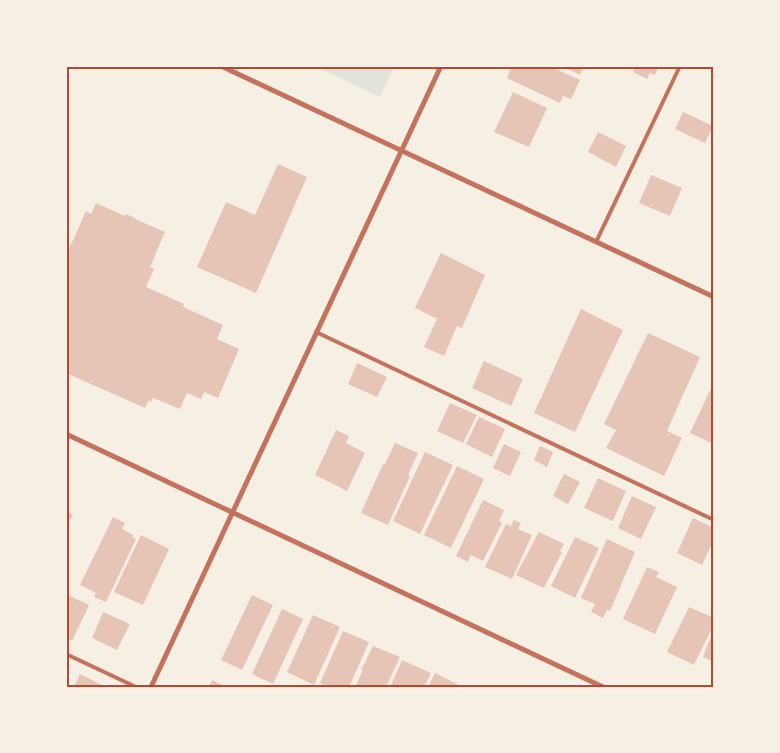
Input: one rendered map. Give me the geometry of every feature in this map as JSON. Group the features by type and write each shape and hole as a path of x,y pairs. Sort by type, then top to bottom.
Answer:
{"street":[{"path":"221,66 714,297"},
{"path":"151,687 440,66"},
{"path":"66,434 603,687"}],"lane":[{"path":"596,242 680,66"},
{"path":"316,332 714,520"},
{"path":"66,654 136,687"}],"shaded area":[{"path":"315,66 394,66 380,97"}],"building":[{"path":"512,66 549,66 580,80 571,99 563,96 560,103 507,78"},
{"path":"562,66 584,66 580,75"},
{"path":"636,66 659,66 655,75 650,73 647,79 633,72"},
{"path":"513,92 547,108 529,147 494,132"},
{"path":"683,112 713,126 705,143 675,129"},
{"path":"598,132 626,146 616,167 588,152"},
{"path":"278,164 307,177 256,293 197,267 226,202 255,215"},
{"path":"651,175 682,188 670,216 639,203"},
{"path":"96,203 165,232 150,267 154,269 146,287 184,304 183,307 223,325 217,339 239,349 218,398 204,392 201,399 187,393 180,409 153,398 151,402 148,401 145,408 66,373 66,256 86,211 91,214"},
{"path":"441,253 485,275 462,328 457,326 444,356 424,347 437,319 415,308"},
{"path":"581,309 623,330 575,432 534,413"},
{"path":"648,333 700,357 667,431 682,438 664,476 606,448 616,430 604,424"},
{"path":"484,361 523,379 511,406 472,388"},
{"path":"357,363 387,377 377,397 348,384"},
{"path":"714,382 714,444 690,433"},
{"path":"450,403 477,415 463,443 437,431"},
{"path":"479,417 505,429 492,457 466,444"},
{"path":"336,430 349,436 346,443 365,453 347,491 315,475"},
{"path":"395,443 418,453 388,525 361,513 383,464 385,464"},
{"path":"504,444 521,452 510,476 493,468"},
{"path":"540,446 553,452 547,467 534,460"},
{"path":"425,452 453,465 420,534 393,521"},
{"path":"457,466 484,479 451,548 424,535"},
{"path":"564,474 580,482 568,504 553,496"},
{"path":"598,478 626,491 613,521 584,508"},
{"path":"632,496 656,507 641,539 618,528"},
{"path":"483,500 504,510 499,521 502,523 483,561 471,555 468,562 456,556"},
{"path":"66,511 73,514 66,528"},
{"path":"113,517 125,523 122,529 133,535 132,537 136,539 106,602 94,597 96,593 80,585"},
{"path":"693,518 714,528 714,539 702,565 677,553"},
{"path":"514,520 521,523 518,529 532,535 512,579 485,567 506,524 511,526"},
{"path":"539,532 564,544 544,588 516,575"},
{"path":"141,535 169,549 143,605 114,592"},
{"path":"575,537 599,548 575,598 551,586"},
{"path":"607,539 635,552 610,611 607,610 603,618 591,612 595,604 581,598"},
{"path":"647,567 659,572 656,577 677,587 655,634 623,619"},
{"path":"66,594 89,605 72,641 66,638"},
{"path":"252,595 273,605 242,670 221,660"},
{"path":"689,607 714,618 714,624 694,665 667,652"},
{"path":"282,609 303,619 273,684 252,674"},
{"path":"103,612 130,624 117,650 92,638"},
{"path":"313,615 340,627 314,685 287,672"},
{"path":"343,631 369,642 349,687 327,687 320,683"},
{"path":"714,631 714,662 703,657"},
{"path":"373,646 400,657 386,687 355,687 363,670 361,670"},
{"path":"402,660 431,673 424,687 390,687"},
{"path":"435,673 463,687 428,687"},
{"path":"80,674 106,687 74,687"},
{"path":"212,680 226,687 209,687"}]}
